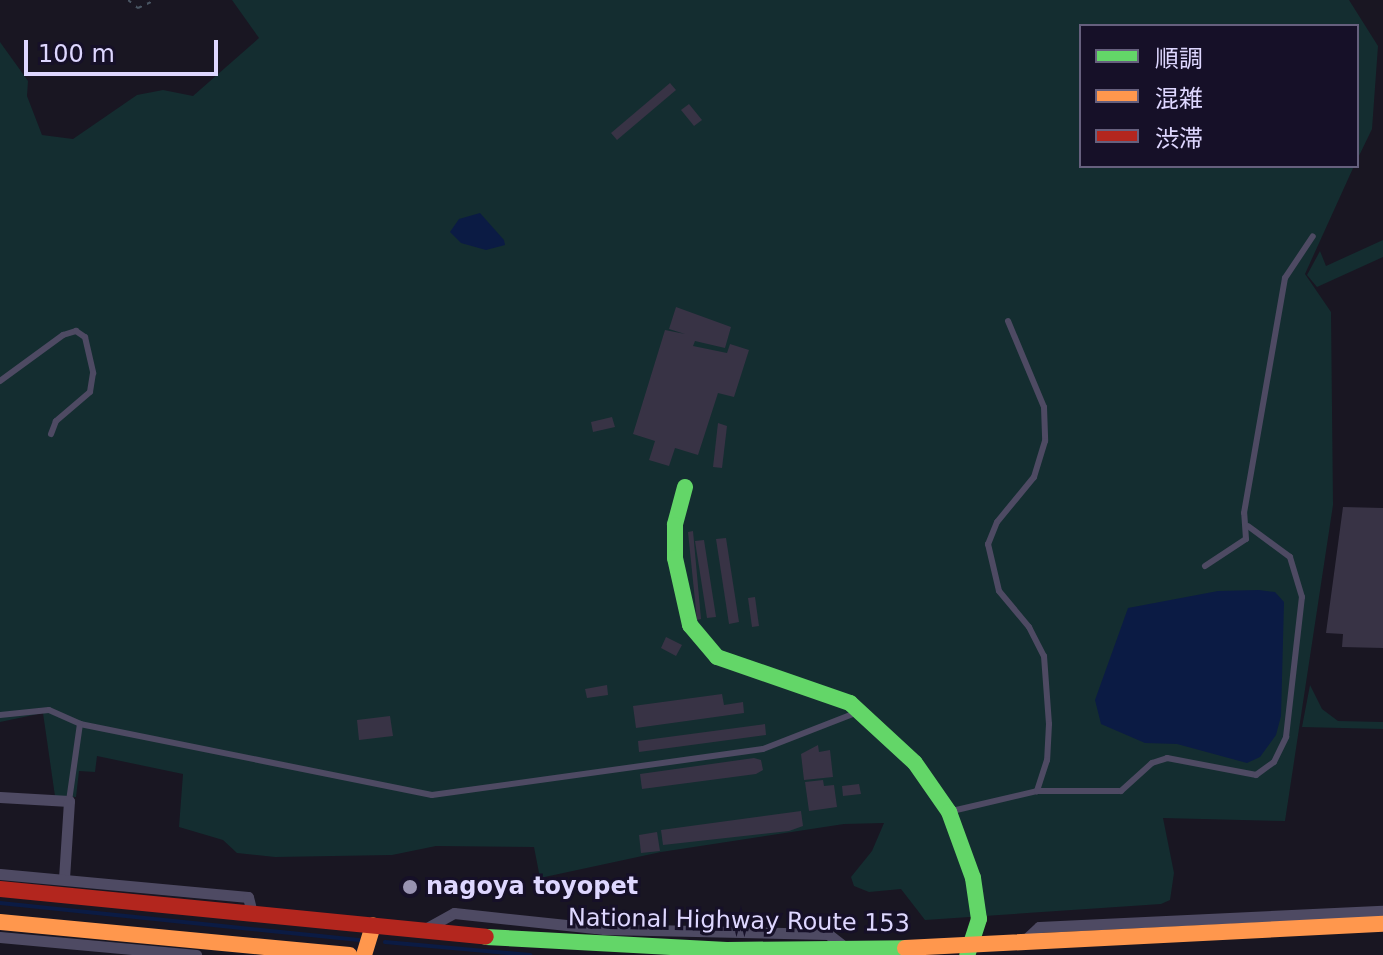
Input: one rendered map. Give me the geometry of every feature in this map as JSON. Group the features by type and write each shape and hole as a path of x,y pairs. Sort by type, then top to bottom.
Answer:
{"main road":[{"path":"685,487 675,525 675,558 680,599 701,641 717,657 740,667 836,695 861,710 915,763 949,812 973,878 979,919 969,950"},
{"name":"National Highway Route 153","path":"0,889 424,929 848,950 969,950 1022,943 1284,923 1383,924"},
{"path":"0,922 349,955"},
{"path":"364,955 373,925"}],"street":[{"path":"0,797 69,801 64,879"},
{"path":"0,874 248,897 252,913"},
{"path":"1284,923 1383,911"},
{"path":"0,937 196,955"}],"lane":[{"path":"1205,566 1235,550 1246,539 1248,526 1244,513 1285,278 1313,236"},
{"path":"1008,321 1044,407 1045,441 1034,477 997,522 988,544 999,591 1029,627 1044,656 1049,724 1037,791"},
{"path":"0,381 63,335 76,331 85,337 93,373 90,392 56,421 51,434"},
{"path":"949,812 1037,791 1121,791 1152,763 1167,758 1256,775 1274,762 1286,737 1302,597 1290,557 1248,526"},
{"path":"0,715 41,709 80,724 432,795 786,745 861,710"},
{"path":"69,801 80,724"}],"path":[{"path":"128,0 138,8 155,0"}],"green space":[{"path":"232,0 1349,0 1378,46 1372,129 1359,156 1359,24 1079,24 1079,168 1353,168 1305,274 1331,312 1333,505 1285,821 1163,818 1174,873 1170,900 1161,904 925,920 901,889 869,892 854,886 851,877 872,851 884,823 844,824 661,852 540,878 534,847 436,846 392,855 275,857 237,853 223,840 179,827 183,774 97,756 95,772 79,771 76,797 55,796 43,713 0,722 0,42 28,81 27,96 42,135 73,139 137,95 163,90 193,96 259,38"},
{"path":"1383,240 1383,257 1317,287 1307,275 1320,251 1326,266"},
{"path":"1310,685 1322,709 1338,721 1383,722 1383,729 1302,727"}],"water":[{"path":"480,213 505,245 486,250 461,243 450,232 459,219"},
{"path":"1218,591 1275,592 1284,602 1281,716 1276,735 1260,757 1247,763 1177,744 1145,743 1101,724 1095,700 1128,608"}],"building":[{"path":"670,83 676,90 617,140 611,133"},
{"path":"689,104 702,120 694,126 681,110"},
{"path":"676,307 731,327 725,348 695,341 693,346 727,353 730,344 749,350 734,397 718,393 698,455 675,448 669,466 649,460 655,441 633,434 665,330 685,334 669,329"},
{"path":"612,417 615,427 593,432 591,422"},
{"path":"718,423 727,426 722,468 713,467"},
{"path":"1343,507 1383,508 1383,648 1342,647 1343,634 1326,633"},
{"path":"693,531 701,619 697,620 688,532"},
{"path":"726,538 739,622 729,624 716,539"},
{"path":"704,540 716,617 707,618 695,541"},
{"path":"755,597 759,626 752,627 748,598"},
{"path":"666,637 682,645 676,656 661,648"},
{"path":"607,685 608,695 587,698 585,689"},
{"path":"722,694 724,705 743,702 744,713 636,728 633,706"},
{"path":"390,716 393,736 359,740 357,720"},
{"path":"765,724 766,735 639,752 638,741"},
{"path":"818,745 819,752 830,750 833,777 804,780 801,754"},
{"path":"754,758 761,760 763,770 756,774 642,789 640,774"},
{"path":"823,780 824,786 834,785 837,807 809,811 805,782"},
{"path":"859,784 861,794 843,796 842,786"},
{"path":"801,811 803,826 789,831 663,845 661,830"},
{"path":"657,832 660,851 641,853 639,835"}],"waterway":[{"path":"0,903 359,940"},
{"path":"385,942 530,955"}],"traffic: fast":[{"path":"685,487 675,525 675,558 690,625 717,657 850,703 915,763 949,812 973,878 979,919 967,955"},
{"path":"486,937 727,950 905,948"}],"traffic: slow":[{"path":"0,922 349,955"},
{"path":"905,948 1383,924"},
{"path":"364,955 373,925"}],"traffic: jam":[{"path":"0,889 486,937"}],"place":[{"name":"nagoya toyopet","path":"410,887"}]}
